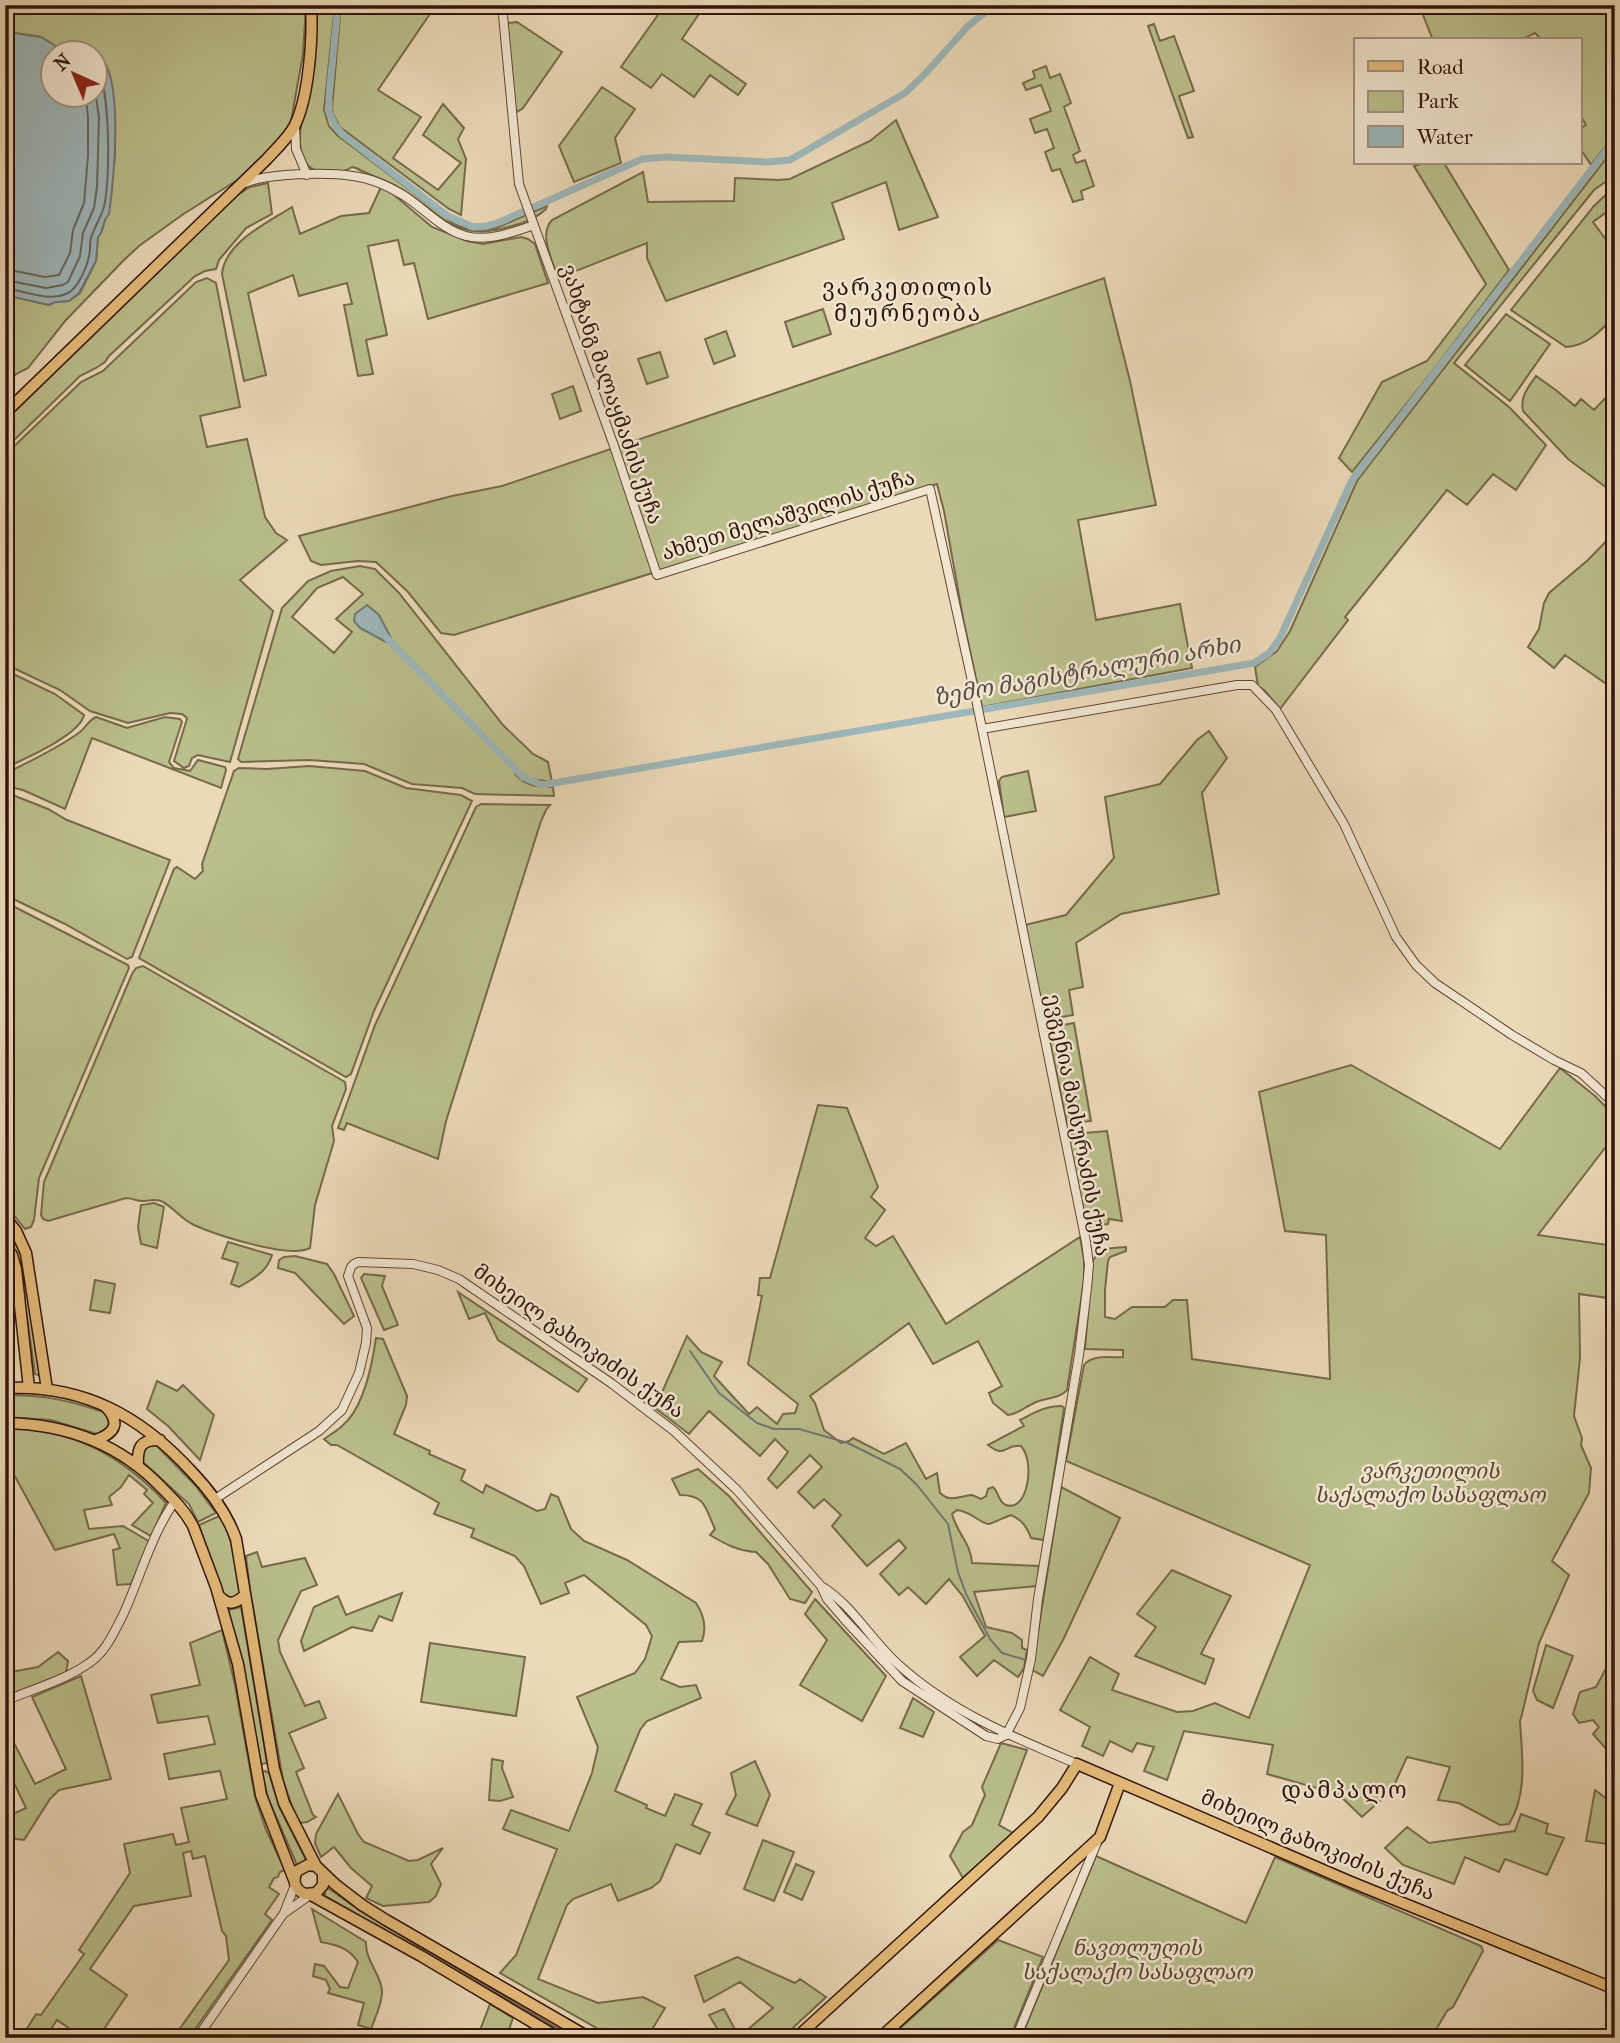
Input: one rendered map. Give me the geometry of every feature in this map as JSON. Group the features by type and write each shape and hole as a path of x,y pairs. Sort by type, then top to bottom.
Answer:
{"main road":[{"path":"5,413 239,186 295,126 307,77 311,5"},
{"path":"5,1217 16,1231 26,1254 47,1389"},
{"path":"5,1246 12,1255 16,1269 29,1388"},
{"path":"5,1388 47,1389 83,1398 138,1423 186,1465 215,1499 228,1520 236,1539 274,1769 284,1803 324,1880 320,1890 310,1895"},
{"path":"96,1440 108,1435 114,1427 114,1418 105,1406"},
{"path":"5,1423 55,1427 96,1440 138,1466 175,1502 193,1526 219,1597 238,1664 266,1810 294,1882 301,1892 411,1950 557,2037 567,2034 568,2028 564,2022"},
{"path":"138,1466 142,1444 150,1439 160,1440"},
{"path":"219,1597 231,1604 238,1602 245,1595"},
{"path":"796,2038 1038,1817 1062,1788 1077,1764"},
{"name":"მიხეილ გახოკიძის ქუჩა","path":"1077,1764 1351,1882 1615,1989"},
{"path":"257,1772 265,1767 274,1769"},
{"path":"880,2038 1100,1837 1120,1783"},
{"path":"294,1882 297,1871 304,1866 320,1871 370,1911 564,2022 580,2036"}],"street":[{"name":"ვახტანგ მალაყმაძის ქუჩა","path":"502,5 519,184 613,443 657,575"},
{"path":"295,126 296,149 307,175"},
{"path":"239,186 256,179 307,175 352,176 395,190 441,224 466,236 496,237 533,222"},
{"name":"ახმეთ მელაშვილის ქუჩა","path":"657,575 930,489"},
{"name":"ევგენია მაისურაძის ქუჩა","path":"930,489 977,704 1089,1265 1079,1355 1038,1599 1031,1658 1020,1708 1006,1735"},
{"path":"981,724 1237,685 1252,685 1276,710 1344,824 1396,937 1416,965 1435,982 1512,1035 1581,1073 1615,1104"},
{"name":"მიხეილ გახოკიძის ქუჩა","path":"215,1499 319,1431 342,1410 359,1373 367,1335 367,1328 348,1276 351,1267 358,1262 413,1264 438,1270 459,1279 659,1418 737,1490 821,1586 834,1594 891,1658 912,1676 1006,1735 1077,1764"},
{"path":"5,1701 73,1674 92,1662 105,1648 175,1502"},
{"path":"1016,2038 1100,1837"},
{"path":"1064,1870 1070,1868 1079,1872 1079,1886"},
{"path":"197,2038 284,1913 294,1882"},
{"path":"284,1913 310,1895"}],"green space":[{"path":"5,5 306,5 303,54 290,127 239,179 139,246 66,320 28,368 16,374 5,387 5,295 49,305 69,301 80,293 96,261 98,237 105,220 115,157 115,117 108,71 108,38 43,38 14,33 12,24 5,18"},
{"path":"315,5 335,5 324,110 329,126 337,135 456,225 472,230 496,228 547,206 546,209 517,225 491,231 474,231 448,223 396,186 356,168 333,172 312,169 304,160 300,147 300,131 312,70"},
{"path":"341,5 436,5 378,90 421,117 393,158 438,190 461,163 423,135 443,104 464,128 458,139 466,159 461,215 449,209 340,127 332,108"},
{"path":"665,5 705,5 682,39 746,84 738,95 710,75 694,97 662,74 651,88 621,67"},
{"path":"1419,5 1615,5 1615,134 1591,165 1582,151 1582,128 1586,125 1582,118 1582,38 1540,38 1535,33 1525,38 1432,38"},
{"path":"517,22 562,52 523,108 517,112 507,23"},
{"path":"1154,24 1160,41 1174,36 1194,91 1179,96 1193,137 1188,138 1148,26"},
{"path":"1046,66 1050,78 1060,74 1071,103 1064,107 1080,151 1073,155 1076,163 1085,160 1094,186 1081,191 1083,199 1073,202 1060,169 1052,171 1045,152 1054,148 1047,129 1035,133 1030,119 1051,111 1041,85 1026,90 1023,83 1035,78 1033,71"},
{"path":"602,87 635,109 615,138 621,163 574,182 559,146"},
{"path":"896,120 938,217 899,230 886,182 832,203 844,239 666,301 647,258 647,243 558,278 546,240 548,226 552,220 643,172 648,202 734,201 735,178 790,179 870,141"},
{"path":"1615,147 1615,175 1594,190 1454,363 1509,407 1546,445 1516,490 1493,474 1467,505 1447,490 1345,617 1348,620 1280,709 1258,686 1255,667 1277,651 1290,631 1357,481"},
{"path":"1445,164 1509,270 1352,472 1339,458 1382,382 1427,361 1486,284 1414,166"},
{"path":"268,183 272,214 246,228 219,260 216,269 195,276 105,362 80,376 5,449 5,418 236,196 250,187"},
{"path":"1615,186 1615,206 1593,222 1615,252 1615,315 1581,344 1566,347 1511,310 1594,206"},
{"path":"381,187 432,227 467,241 483,244 521,237 528,239 535,244 548,283 428,319 414,263 404,265 398,240 368,246 387,335 366,340 373,374 358,376 344,305 352,304 347,283 299,296 293,275 248,293 266,375 244,381 222,274 231,252 249,234 292,207 300,234 341,216 369,213"},
{"path":"207,278 216,283 240,407 200,416 207,447 247,439 265,517 276,533 287,540 240,580 273,611 230,762 198,755 184,768 174,761 187,718 182,714 170,713 128,723 90,711 60,690 5,664 5,455 81,382 103,371 196,282"},
{"path":"1104,278 1130,381 1156,505 1078,520 1096,620 1180,604 1192,668 982,707 937,484 454,635 441,633 408,592 376,562 321,565 311,561 299,536 452,496 502,486"},
{"path":"823,309 831,334 793,347 785,322"},
{"path":"1506,314 1550,344 1510,401 1465,365"},
{"path":"726,331 735,356 714,364 705,339"},
{"path":"660,352 668,377 647,384 638,359"},
{"path":"1615,373 1615,458 1607,468 1615,474 1615,487 1611,491 1568,459 1523,411 1522,406 1525,392 1536,376 1575,406 1581,399 1594,410 1614,389 1607,383"},
{"path":"573,386 581,411 560,419 552,394"},
{"path":"1615,532 1615,690 1565,655 1554,668 1528,647 1539,629 1544,603 1549,593 1588,560"},
{"path":"360,566 375,569 399,593 503,725 533,754 548,762 552,782 531,779 518,770 515,774 532,785 553,787 554,796 475,794 462,788 412,784 364,764 310,760 241,762 238,759 282,608 308,581 331,571","holes":["343,577 363,594 336,619 352,632 334,653 292,617 317,588"]},
{"path":"5,670 55,694 84,715 80,723 62,738 5,768"},
{"path":"96,717 127,728 165,717 180,719 182,722 169,762 174,768 190,771 198,760 225,767 221,788 92,738 65,809 23,790 5,786 5,774 62,744"},
{"path":"1209,731 1227,758 1202,793 1219,894 1121,914 1076,943 1083,987 1069,990 1073,1015 1045,1020 1025,925 1066,915 1114,858 1105,797 1160,784 1197,740"},
{"path":"309,766 365,771 406,788 461,795 472,801 374,1011 351,1074 346,1077 139,958 174,869 177,867 195,879 203,871 202,864 234,771 239,768"},
{"path":"1028,771 1036,811 1004,817 999,781 1002,777"},
{"path":"5,792 48,809 67,820 170,860 132,957 127,959 65,924 5,895"},
{"path":"481,804 550,805 541,821 446,1121 438,1159 347,1123 344,1130 338,1128 375,1025 476,807"},
{"path":"5,902 128,965 129,968 39,1178 34,1220 31,1227 25,1229 5,1204"},
{"path":"143,966 345,1082 346,1089 332,1126 334,1141 315,1205 310,1248 300,1251 287,1250 235,1240 190,1223 158,1200 140,1201 126,1198 48,1221 43,1219 41,1215 44,1182 132,974 136,968"},
{"path":"1074,1023 1091,1121 1067,1124 1047,1028"},
{"name":"ვარკეთილის საქალაქო სასაფლაო","path":"1351,1065 1500,1149 1560,1068 1615,1116 1615,1135 1538,1235 1615,1246 1615,1299 1579,1294 1580,1358 1574,1416 1582,1438 1581,1445 1591,1468 1589,1493 1552,1561 1569,1575 1539,1643 1520,1721 1521,1787 1519,1800 1509,1824 1500,1825 1459,1803 1438,1800 1450,1767 1407,1757 1392,1790 1362,1817 1338,1794 1267,1774 1273,1745 1184,1731 1167,1780 1144,1771 1154,1747 1137,1743 1132,1752 1110,1741 1103,1756 1082,1746 1090,1727 1060,1710 1090,1657 1119,1674 1112,1690 1177,1712 1193,1711 1215,1703 1249,1718 1310,1565 1066,1461 1084,1365 1096,1358 1123,1357 1123,1350 1085,1349 1092,1263 1102,1251 1126,1247 1126,1251 1110,1257 1108,1261 1105,1317 1115,1319 1132,1307 1165,1307 1173,1300 1187,1300 1192,1359 1330,1379 1326,1235 1285,1231 1259,1092"},
{"path":"818,1105 847,1108 878,1187 871,1197 885,1210 865,1238 876,1246 893,1236 946,1324 1080,1237 1084,1281 1067,1390 1063,1393 1008,1415 993,1403 989,1393 1002,1386 978,1341 933,1364 909,1323 810,1396 824,1430 841,1443 853,1438 884,1454 906,1443 926,1479 937,1473 940,1493 944,1496 952,1498 972,1495 981,1499 986,1496 988,1489 993,1487 1006,1505 1019,1502 1024,1494 1028,1474 1026,1454 1021,1446 998,1451 988,1445 1024,1426 1020,1420 1036,1412 1050,1407 1064,1408 1044,1540 1031,1538 1024,1524 1011,1515 989,1524 962,1511 957,1510 952,1514 969,1550 972,1563 1039,1566 1037,1586 974,1592 986,1627 1012,1633 1022,1640 1022,1648 1027,1650 1024,1668 1018,1677 994,1660 977,1676 960,1657 985,1636 962,1595 949,1579 926,1604 908,1587 899,1595 880,1574 906,1548 899,1540 867,1566 832,1526 841,1515 824,1499 814,1508 798,1492 822,1467 810,1455 777,1488 768,1479 788,1452 775,1439 760,1456 709,1411 689,1434 655,1408 687,1336 701,1352 722,1362 714,1376 749,1414 757,1407 777,1424 783,1414 795,1413 798,1404 748,1364 762,1296 758,1295 760,1278 770,1278"},
{"path":"1107,1131 1122,1221 1109,1219 1108,1224 1087,1227 1068,1138 1073,1134"},
{"path":"154,1203 164,1207 157,1248 141,1244 138,1227 141,1205"},
{"path":"5,1224 15,1237 24,1260 40,1375 35,1374 19,1261 5,1241"},
{"path":"228,1242 272,1255 263,1270 239,1287 231,1284 238,1263 222,1258"},
{"path":"295,1256 327,1264 354,1316 344,1324 295,1273 278,1268 279,1260"},
{"path":"364,1274 385,1276 382,1286 398,1325 384,1330 361,1278"},
{"path":"95,1280 115,1284 110,1313 90,1310"},
{"path":"458,1292 587,1379 578,1392 498,1340 485,1313 469,1319"},
{"path":"376,1338 383,1339 407,1396 394,1434 465,1470 461,1480 483,1493 486,1485 537,1511 545,1509 551,1494 558,1497 571,1529 584,1541 627,1560 696,1603 701,1612 704,1621 702,1641 679,1642 661,1679 680,1687 696,1685 701,1698 647,1721 640,1730 615,1791 665,1816 675,1794 702,1804 692,1825 710,1833 700,1854 676,1844 660,1881 651,1888 618,1901 611,1884 573,1899 567,1905 538,1979 598,2003 643,1997 665,2008 647,2038 614,2038 500,1973 516,1955 557,1849 503,1829 511,1810 569,1831 592,1773 598,1747 577,1697 635,1673 645,1659 652,1636 646,1625 584,1575 565,1583 569,1593 541,1604 524,1566 515,1556 471,1537 474,1529 434,1514 439,1503 324,1439 342,1426 356,1409 369,1374"},
{"path":"157,1381 177,1391 183,1385 214,1415 200,1460 168,1426 147,1409"},
{"path":"5,1395 44,1397 80,1405 106,1413 109,1425 97,1434 51,1420 5,1417"},
{"path":"5,1428 52,1433 94,1448 132,1472 166,1503 151,1536 132,1525 153,1503 144,1494 147,1490 129,1475 121,1487 109,1497 112,1505 84,1510 89,1529 123,1526 150,1542 131,1584 117,1585 113,1550 120,1548 114,1534 55,1550 5,1458"},
{"path":"155,1444 195,1485 216,1513 198,1522 189,1504 143,1462 144,1450"},
{"path":"698,1469 729,1496 812,1592 805,1603 790,1599 768,1564 756,1552 732,1546 710,1535 715,1529 703,1504 695,1497 680,1495 672,1479"},
{"path":"1061,1487 1120,1518 1063,1640 1043,1676 1032,1670"},
{"path":"219,1516 231,1543 236,1563 240,1593 230,1598 223,1593 199,1525"},
{"path":"257,1552 262,1567 305,1558 317,1585 301,1591 278,1640 280,1652 305,1706 319,1701 326,1718 289,1733 304,1768 296,1772 316,1817 307,1822 300,1823 296,1818 283,1780 246,1556"},
{"path":"1172,1570 1231,1596 1201,1654 1214,1659 1205,1684 1135,1656 1156,1627 1137,1614"},
{"path":"402,1593 392,1621 379,1616 372,1631 352,1627 304,1651 301,1641 314,1607 338,1596 346,1615"},
{"path":"815,1599 886,1676 862,1721 800,1685 827,1640 805,1614"},
{"path":"241,1607 267,1763 261,1764 241,1657 228,1610"},
{"path":"222,1630 255,1797 266,1830 285,1870 274,1878 269,1887 279,1894 265,1914 272,1920 189,2038 173,2038 229,1960 226,1936 222,1931 205,1856 193,1859 191,1851 183,1853 191,1896 134,1906 90,1969 127,1995 98,2038 83,2038 57,2020 45,2038 21,2038 36,2014 41,2015 84,1954 79,1950 130,1873 124,1844 173,1834 176,1845 189,1842 181,1808 227,1799 220,1771 169,1779 164,1754 215,1744 208,1716 158,1723 151,1695 200,1685 190,1643"},
{"path":"430,1643 525,1657 516,1716 421,1702"},
{"path":"1546,1645 1573,1656 1553,1708 1537,1700 1533,1691"},
{"path":"58,1652 68,1661 66,1673 5,1697 5,1673 38,1667"},
{"path":"1615,1660 1615,1746 1609,1752 1593,1734 1599,1727 1593,1720 1579,1723 1573,1714 1580,1692 1596,1687 1609,1663"},
{"path":"81,1676 111,1779 59,1790 50,1799 24,1840 16,1839 5,1827 5,1818 26,1808 5,1764 5,1740 11,1737 35,1784 66,1769 32,1697"},
{"path":"913,1698 934,1712 923,1737 900,1728"},
{"path":"1001,1743 1027,1750 999,1825 1013,1833 963,1878 950,1856 963,1832 972,1825 985,1795 982,1787"},
{"path":"492,1759 503,1761 502,1768 513,1797 500,1801 489,1800"},
{"path":"755,1761 770,1795 757,1826 726,1814 736,1795 731,1773"},
{"path":"262,1772 269,1773 279,1807 306,1860 297,1865 268,1798"},
{"path":"1595,1790 1615,1805 1615,1845 1586,1841"},
{"path":"338,1794 364,1842 409,1861 418,1860 443,1848 431,1864 441,1884 436,1896 429,1902 383,1906 366,1898 372,1886 351,1868 334,1847 321,1857 315,1843 316,1834"},
{"path":"1521,1814 1548,1824 1546,1833 1564,1838 1547,1875 1505,1859 1499,1872 1465,1857 1454,1884 1403,1865 1385,1848 1407,1827 1429,1843 1515,1831"},
{"path":"763,1840 794,1852 774,1901 744,1889"},
{"name":"ნავთლუღის საქალაქო სასაფლაო","path":"1096,1856 1246,1923 1275,1857 1481,1946 1483,1951 1453,2007 1447,2011 1431,2038 1021,2038"},
{"path":"796,1864 814,1872 802,1900 784,1892"},
{"path":"328,1888 363,1913 564,2032 325,1896 325,1890"},
{"path":"312,1909 366,1942 368,1955 382,1990 380,2005 371,2029 358,2025 364,2003 328,1993 330,1989 326,1980 313,1976 315,1964 324,1966 340,1987 348,1988 358,1962 351,1953 342,1948 321,1942"},
{"path":"998,1940 1043,1957 1010,2038 904,2038 897,2031"},
{"path":"737,1957 795,1983 800,1979 826,1997 782,2038 715,2038 720,2033 709,2015 724,2009 739,2037 773,2008 740,1982 704,2002 695,1976"},
{"path":"490,2004 513,2018 506,2038 477,2038"}],"water":[{"path":"5,18 12,24 14,33 43,38 38,38 38,108 108,108 108,71 114,94 113,180 109,214 98,237 96,261 79,293 69,301 49,305 5,295"},
{"path":"367,605 379,615 391,638 386,642 360,628 354,621 355,614"}],"waterway":[{"path":"338,5 329,96 329,112 335,125 342,134 448,216 473,227 500,222 642,159 666,157 768,162 790,160 905,93 968,26 994,5"},
{"name":"ზემო მაგისტრალური არხი","path":"384,635 523,777 542,785 1254,663 1269,653 1280,638 1352,480 1615,139"},
{"path":"690,1351 719,1393 757,1423 774,1429 799,1429 848,1443 900,1469 917,1485 948,1524 958,1572 966,1594 990,1639 1002,1653 1026,1660"}],"district":[{"name":"ვარკეთილის მეურნეობა","path":"908,300"},
{"name":"დამპალო","path":"1345,1790"}]}
